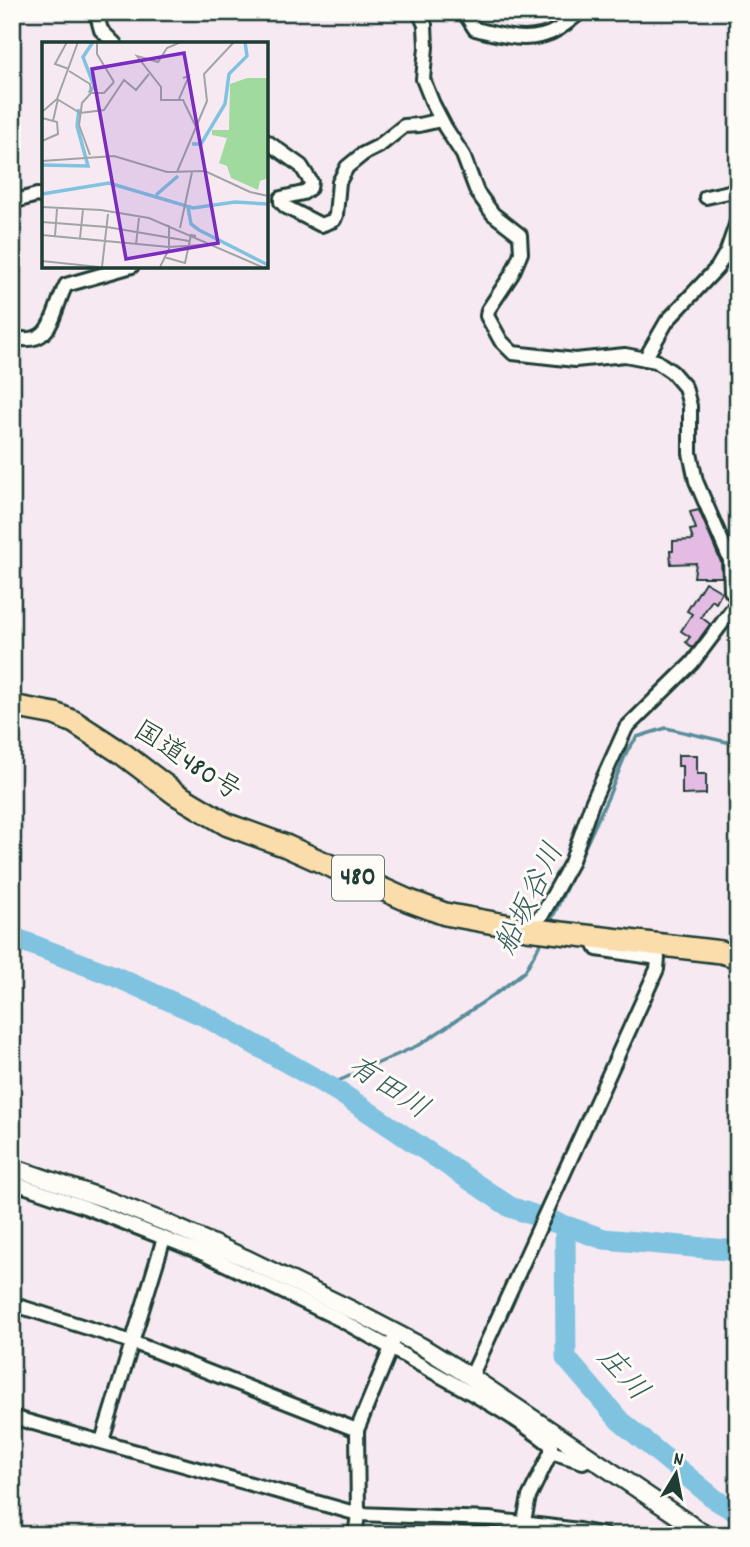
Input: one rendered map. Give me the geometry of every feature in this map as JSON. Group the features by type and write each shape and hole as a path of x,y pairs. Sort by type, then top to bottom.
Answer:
{"highway":[{"name":"国道480号","path":"12,706 55,714 74,722 123,754 176,794 228,825 286,846 445,914 527,929 721,952 738,957"}],"street":[{"path":"96,12 101,30 113,42"},
{"path":"419,12 425,25 423,79 433,104 463,155 477,192 492,214 520,235 521,253 487,316 501,341 513,353 575,360 625,355 656,361 672,372 685,387 690,406 690,453 696,481 730,560 731,591 738,601 692,663 626,729 592,803 571,863 542,915 527,929"},
{"path":"464,12 475,29 509,37 533,38 555,31 581,12"},
{"path":"268,142 301,166 311,182 310,188 303,193 282,198 281,202 321,225 334,220 339,182 347,167 404,126 441,120"},
{"path":"706,197 738,190"},
{"path":"12,202 37,195 42,196"},
{"path":"645,359 667,321 717,268 727,251 738,219"},
{"path":"12,337 26,341 36,338 48,329 66,285 125,268"},
{"path":"473,1372 657,969 658,958 597,949 590,936"},
{"path":"12,1167 108,1200 206,1248 461,1386 524,1425 551,1445 551,1451 529,1497 523,1529"},
{"path":"12,1182 164,1238 206,1248 355,1311 473,1372 591,1458 706,1535"},
{"path":"102,1441 164,1238"},
{"path":"12,1304 132,1342 357,1430"},
{"path":"353,1535 358,1514 357,1430 393,1344 356,1321 355,1311"},
{"path":"12,1417 358,1514 489,1519 523,1529 579,1530 605,1535"},
{"path":"551,1451 583,1462 591,1458"}],"building":[{"path":"699,510 721,562 722,577 694,577 696,563 671,564 670,551 673,551 673,541 693,540 690,530 696,529 690,512"},
{"path":"705,582 722,592 716,603 712,600 701,617 710,624 693,648 686,642 690,637 681,631 692,614 687,611"},
{"path":"678,755 697,755 697,774 706,774 706,794 682,795 682,766 678,766"}],"waterway":[{"name":"船坂谷川","path":"550,923 627,751 637,737 666,728 738,742"},
{"name":"有田川","path":"12,937 114,976 206,1017 339,1092 510,1207 604,1239 738,1251"},
{"name":"船坂谷川","path":"327,1086 421,1044 498,992 525,971 543,939"},
{"name":"庄川","path":"565,1226 566,1358 620,1421 716,1500 738,1513"}]}
